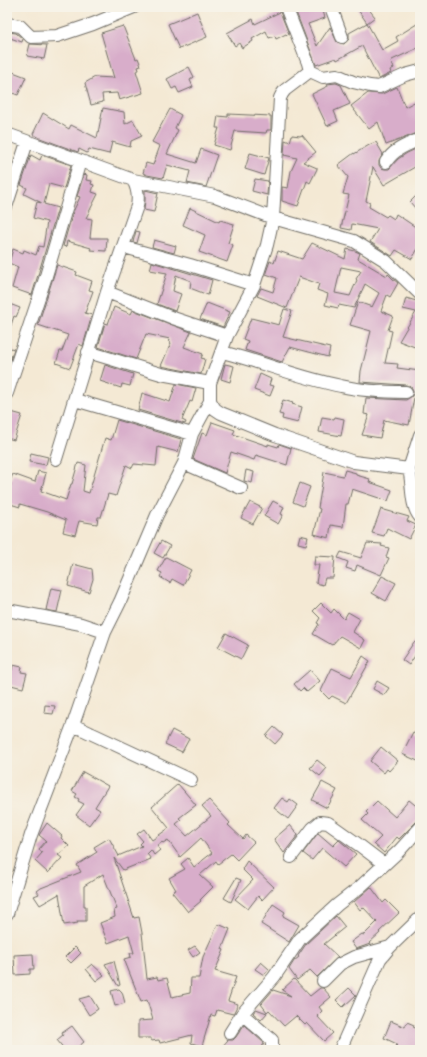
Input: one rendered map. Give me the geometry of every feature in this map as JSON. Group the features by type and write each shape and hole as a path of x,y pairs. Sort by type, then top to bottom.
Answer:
{"street":[{"path":"7,24 20,26 31,37 57,36 93,24 134,7"},
{"path":"286,7 310,71"},
{"path":"331,7 342,37"},
{"path":"310,71 323,77 337,75 353,82 379,87 405,75 420,71"},
{"path":"7,914 10,891 73,725 104,632 120,602 157,515 184,463 192,434 210,401 210,383 227,336 254,285 273,218 280,98 285,90 310,71"},
{"path":"7,134 133,180 214,196 273,218 354,241 386,261 420,294"},
{"path":"386,162 390,155 403,146 420,139"},
{"path":"7,204 27,142"},
{"path":"7,393 46,276 80,161"},
{"path":"56,459 107,292 124,247 137,206 139,196 137,186 133,180"},
{"path":"124,247 190,265 254,285"},
{"path":"107,292 173,318 227,336"},
{"path":"88,352 161,374 210,383"},
{"path":"222,352 342,387 380,392 406,392"},
{"path":"75,400 192,434"},
{"path":"210,401 215,409 221,413 275,435 347,460 410,469"},
{"path":"420,435 410,469 414,504 416,513 420,517"},
{"path":"184,463 241,488"},
{"path":"7,610 81,624 104,632"},
{"path":"73,725 191,780"},
{"path":"291,857 313,828 320,822 328,823 384,864"},
{"path":"230,1033 242,1014 274,977 300,939 399,851 420,828"},
{"path":"344,1048 380,959 420,918"},
{"path":"323,981 340,964 354,956 390,948"},
{"path":"242,1014 272,1040 272,1050"}],"building":[{"path":"297,7 322,7 325,18 308,24 317,46 330,27 337,42 344,44 349,39 349,33 367,23 382,50 398,41 396,37 420,22 420,47 392,60 391,62 394,68 390,70 391,73 379,79 362,46 337,60 336,58 316,65 296,12 298,11"},
{"path":"356,7 367,7 375,17 367,23"},
{"path":"197,12 207,37 179,49 168,24"},
{"path":"280,12 289,34 287,35 286,34 276,39 275,36 269,38 266,31 252,39 253,41 242,48 239,43 235,46 227,33 253,19 255,24"},
{"path":"123,26 136,59 138,58 141,66 138,67 139,70 136,71 143,93 119,100 117,93 102,94 103,102 91,105 85,83 95,77 114,78 101,33"},
{"path":"7,32 16,33 23,39 22,42 7,37"},
{"path":"30,44 47,45 44,59 27,56"},
{"path":"189,67 194,77 190,80 193,87 179,93 176,87 172,89 167,79"},
{"path":"13,72 26,77 18,95 7,91 7,86"},
{"path":"336,83 341,85 350,104 334,111 338,121 327,126 312,94 328,86 327,84"},
{"path":"397,87 405,107 420,99 420,132 386,145 378,122 369,129 351,106 368,93 382,94"},
{"path":"103,108 124,112 125,124 133,120 142,136 131,141 130,147 112,142 109,154 89,149 87,153 79,149 78,152 33,134 43,113 69,129 71,125 97,138"},
{"path":"170,109 181,115 175,128 178,130 167,154 196,163 201,149 217,155 206,187 187,183 190,171 167,165 163,178 143,173 146,163 153,165 160,146 152,142"},
{"path":"228,114 271,116 271,130 267,130 266,133 235,131 230,150 214,145 219,128 216,128 218,116 228,117"},
{"path":"292,135 302,135 316,152 303,162 317,169 310,183 307,181 298,206 282,201 282,187 288,188 291,171 297,158 284,155 285,140 290,142"},
{"path":"376,142 383,154 379,161 379,165 381,168 385,169 389,169 398,159 420,147 420,164 384,185 373,167 366,201 370,203 369,207 386,217 388,215 394,219 396,214 420,230 420,245 412,259 396,250 392,256 370,242 378,229 352,224 351,230 341,228 349,195 343,194 348,177 338,165 354,153"},
{"path":"250,153 269,158 264,175 245,169"},
{"path":"31,155 40,160 42,155 71,165 64,188 49,184 44,204 58,208 32,295 12,288 18,267 9,263 13,249 23,253 24,250 36,255 39,246 43,247 47,222 33,218 37,202 42,203 24,194 27,188 21,185"},
{"path":"84,174 87,175 86,180 92,181 91,184 94,185 92,192 98,194 86,218 92,219 90,238 107,238 106,251 90,250 91,248 67,241 66,247 63,246 73,212 80,197 77,196"},
{"path":"255,179 268,181 267,195 252,191"},
{"path":"145,190 158,193 154,212 144,210"},
{"path":"420,192 420,205 416,209 410,202"},
{"path":"190,208 219,222 220,220 234,224 228,243 233,245 227,262 199,252 205,235 183,225"},
{"path":"136,231 140,232 137,243 133,242"},
{"path":"154,240 176,246 174,253 152,247"},
{"path":"312,243 345,259 347,249 355,251 360,253 358,259 387,276 388,274 398,283 390,297 387,295 381,311 393,316 388,330 392,331 385,363 398,364 397,368 420,371 420,392 415,392 409,425 384,420 380,438 362,435 369,415 364,414 366,398 406,400 412,396 413,392 412,388 406,385 360,382 361,371 371,331 350,325 358,302 372,307 379,293 365,284 354,308 339,305 338,308 325,305 328,294 317,290 319,284 299,277 287,308 257,296 261,288 273,292 277,278 266,274 266,272 270,261 274,263 278,251 302,259","holes":["341,267 361,271 356,279 357,280 350,296 335,293"]},
{"path":"152,262 212,280 208,295 190,288 191,281 176,275 173,291 181,294 175,311 157,304 167,273 150,270"},
{"path":"57,265 77,272 76,275 92,281 89,290 93,291 85,313 92,315 83,346 79,344 70,368 56,363 68,335 38,325"},
{"path":"406,298 420,302 420,349 399,341 416,312 403,309"},
{"path":"7,303 20,308 16,317 14,316 8,334"},
{"path":"207,303 230,312 223,327 200,319"},
{"path":"114,307 131,314 133,310 191,332 184,347 203,354 201,358 205,359 201,374 161,366 171,343 169,342 170,339 146,334 136,359 98,347 105,323 108,324"},
{"path":"284,309 292,311 283,337 330,348 328,357 290,347 282,362 245,350 248,341 243,339 251,318 279,325"},
{"path":"7,347 14,349 7,369"},
{"path":"225,364 234,366 230,382 221,379"},
{"path":"105,365 133,374 130,386 122,384 121,388 100,381"},
{"path":"260,374 271,379 269,385 274,386 270,396 254,390"},
{"path":"176,384 196,388 192,402 190,401 182,420 186,422 185,424 138,410 142,393 170,402"},
{"path":"283,400 302,407 298,423 282,419 283,415 279,414"},
{"path":"11,412 22,415 14,440 7,438 7,423"},
{"path":"322,417 344,419 341,436 319,432"},
{"path":"117,420 181,439 178,452 158,447 156,466 134,464 132,468 126,465 116,496 108,494 101,517 98,517 97,524 79,521 75,535 63,532 66,520 47,512 20,504 20,507 7,503 7,497 11,484 9,483 13,474 35,482 38,471 46,473 41,491 66,500 78,463 86,465 83,491 89,493 105,438 111,440"},
{"path":"212,422 235,430 233,434 268,446 268,444 278,447 279,444 291,448 287,465 256,455 254,460 231,452 225,473 193,459 202,433 207,435"},
{"path":"31,453 48,457 46,465 29,462"},
{"path":"246,470 254,472 252,483 244,481"},
{"path":"345,470 370,479 369,482 392,490 388,501 352,489 348,504 346,504 343,527 331,525 329,538 314,534 320,509 318,508 324,472 343,476"},
{"path":"300,483 310,487 303,506 293,502"},
{"path":"273,501 284,507 281,514 283,515 278,524 264,516"},
{"path":"250,502 262,508 253,524 241,518"},
{"path":"381,509 409,517 407,521 416,525 409,539 387,528 384,536 372,533"},
{"path":"300,535 308,537 306,545 298,543"},
{"path":"161,541 170,546 163,558 154,553"},
{"path":"367,543 382,544 381,546 389,548 386,557 389,558 381,575 357,565 355,571 346,568 348,562 338,558 341,552 361,558"},
{"path":"315,556 335,557 333,578 325,578 323,585 316,583 319,565 314,565"},
{"path":"166,557 191,570 183,585 172,579 170,583 160,577 162,573 158,571"},
{"path":"73,564 92,569 93,579 89,592 68,586"},
{"path":"382,576 396,583 386,601 372,593"},
{"path":"51,588 62,590 57,612 46,610"},
{"path":"321,603 331,613 334,609 344,619 348,612 360,619 353,632 365,640 361,648 340,636 332,645 313,634 319,624 317,623 320,618 313,611"},
{"path":"226,633 248,645 241,659 218,647"},
{"path":"414,642 420,646 420,648 409,665 402,660"},
{"path":"363,656 370,661 346,703 332,696 329,699 321,691 332,668 351,677"},
{"path":"13,665 22,667 21,672 27,673 23,688 7,684 7,669 12,670"},
{"path":"310,670 320,681 307,692 303,688 300,691 294,684"},
{"path":"377,681 389,688 384,695 373,689"},
{"path":"45,705 55,706 53,714 44,713"},
{"path":"274,727 283,735 275,744 266,736"},
{"path":"172,730 189,739 182,752 165,744"},
{"path":"413,732 420,736 420,762 402,754"},
{"path":"381,747 398,761 389,771 387,769 384,773 370,761"},
{"path":"317,760 327,768 320,776 310,768"},
{"path":"83,772 108,786 95,807 100,810 89,825 76,815 84,804 78,801 79,799 75,797 77,794 72,791"},
{"path":"322,782 337,790 327,808 312,800"},
{"path":"178,784 196,805 179,818 181,820 176,824 187,836 211,816 202,806 209,800 230,823 228,825 243,839 246,835 254,842 237,860 231,854 218,864 216,861 200,875 213,887 200,900 201,901 188,912 172,892 176,890 169,878 185,869 181,864 188,858 194,867 212,853 201,838 180,857 168,840 157,846 160,850 154,855 151,850 147,854 151,859 123,870 114,858 134,918 139,917 147,979 157,977 158,980 167,978 172,997 190,993 191,978 199,978 203,957 218,924 230,929 222,949 224,950 215,971 236,977 228,1001 238,1004 233,1014 217,1010 215,1016 211,1015 202,1046 191,1043 192,1035 160,1043 159,1040 151,1041 151,1038 138,1038 138,1021 153,1020 147,1000 141,1002 124,959 131,957 130,953 134,953 129,935 108,943 100,923 115,917 114,910 117,909 103,874 84,886 86,921 77,921 78,923 64,925 59,894 40,905 34,896 39,894 37,891 41,888 81,872 77,865 97,852 94,847 109,838 119,856 142,846 140,844 143,841 137,834 144,829 152,840 169,828 152,807"},
{"path":"282,798 288,802 290,799 298,805 288,819 274,808"},
{"path":"409,800 420,809 420,818 399,839 397,837 384,853 374,844 381,837 362,820 368,814 366,812 377,801 395,817"},
{"path":"47,823 62,836 61,838 69,846 58,855 62,858 48,873 35,861 42,853 39,849 46,841 39,835"},
{"path":"290,825 298,835 284,853 274,839"},
{"path":"318,833 333,846 339,840 356,854 344,867 322,848 312,860 303,853"},
{"path":"247,861 274,887 262,900 258,896 248,909 235,899 253,880 242,869"},
{"path":"236,878 241,880 231,902 224,898"},
{"path":"371,887 383,903 386,900 399,913 379,932 380,933 369,943 370,944 356,949 351,942 362,934 364,935 377,922 363,907 360,910 354,902"},
{"path":"273,904 285,912 283,916 299,925 289,942 261,924"},
{"path":"336,916 345,927 324,944 338,957 317,977 310,970 297,980 289,969 294,961 299,957 298,956 306,944"},
{"path":"195,946 200,952 193,957 188,950"},
{"path":"75,947 81,953 71,963 65,957"},
{"path":"33,954 34,969 30,969 30,974 15,975 14,955"},
{"path":"114,961 120,985 118,986 105,964"},
{"path":"261,962 269,969 264,975 255,969"},
{"path":"92,964 104,975 96,981 86,969"},
{"path":"294,979 310,996 320,988 323,988 331,997 319,1007 322,1011 317,1016 333,1033 324,1041 307,1023 305,1025 296,1016 284,1026 269,1010 267,1012 261,1004 273,990 291,996 282,990"},
{"path":"349,988 356,995 343,1007 336,1000"},
{"path":"119,989 122,992 125,1003 115,1006 111,991"},
{"path":"90,996 98,1009 89,1015 79,999"},
{"path":"256,1009 267,1013 261,1020 253,1013"},
{"path":"391,1021 405,1027 407,1022 420,1030 420,1050 395,1050 397,1044 384,1038"},
{"path":"244,1025 264,1043 261,1050 219,1050 228,1040 233,1040 236,1037"},
{"path":"72,1026 84,1042 74,1050 65,1050 57,1040 63,1035 62,1033"}]}
